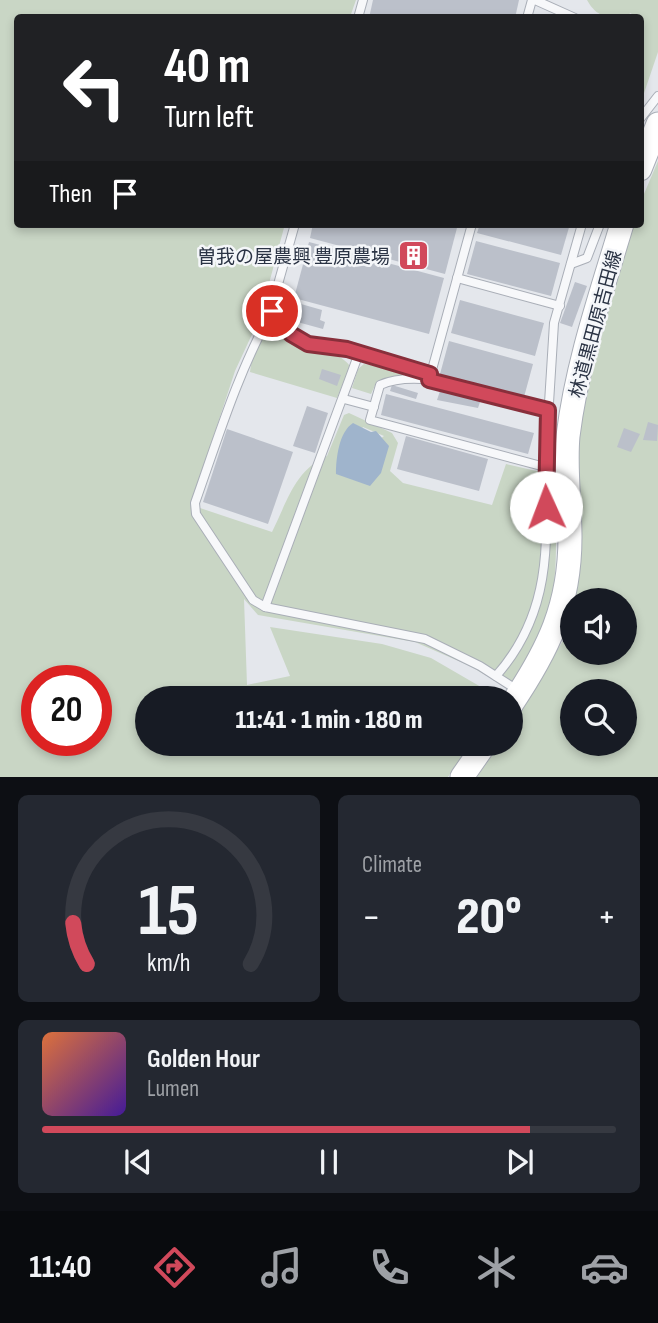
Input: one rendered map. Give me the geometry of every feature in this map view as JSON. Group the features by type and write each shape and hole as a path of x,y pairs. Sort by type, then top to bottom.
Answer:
{"street":[{"path":"644,159 658,124"},
{"name":"林道黒田原吉田線","path":"522,686 550,641 558,622 564,595 570,538 568,439 576,384 621,228"},
{"path":"462,777 477,756"}],"lane":[{"path":"533,0 566,14"},
{"path":"644,115 658,96"},
{"path":"294,228 272,311 250,350 195,503 196,514 253,600 265,607 425,639 496,676 505,686"},
{"path":"430,377 471,228"},
{"path":"496,676 513,657 526,634 542,589 547,525 545,467 552,342 581,228"},
{"path":"571,264 587,257 598,228"},
{"path":"457,278 560,306"},
{"path":"272,311 291,334 308,344 359,353 430,377 548,410"},
{"path":"265,607 359,353"},
{"path":"430,377 380,384 370,420 545,467"},
{"path":"344,399 374,407"}],"green space":[{"path":"0,0 356,0 351,14 14,14 14,228 284,228 260,317 235,371 191,505 272,532 299,478 327,456 344,415 349,413 392,433 398,443 390,471 403,483 492,505 506,464 554,475 555,578 549,611 538,642 513,686 504,686 470,666 415,642 258,615 244,599 247,685 290,676 270,627 382,644 431,658 479,686 135,686 135,756 462,756 448,777 0,777","holes":["363,427 384,436 336,473 338,456"]},
{"path":"587,0 658,0 658,52 644,93 644,14 599,14"},
{"path":"658,161 658,777 477,777 492,756 523,756 523,707 560,646 560,665 637,665 637,588 576,588 580,561 579,441 593,358 632,228 644,228 644,194"},
{"path":"270,328 277,330 293,343 338,356 350,366 337,398 250,372 256,348"},
{"path":"364,364 406,371 403,376 377,381 371,394 352,388 358,369"}],"water":[{"path":"353,423 371,432 376,431 389,446 381,473 370,486 336,474 341,439"}],"building":[{"path":"373,0 519,0 516,14 370,14"},
{"name":"曽我の屋農興 豊原農場","path":"312,228 457,228 445,274 310,238"},
{"path":"479,228 569,228 561,255 477,233"},
{"path":"476,241 560,263 551,296 467,274"},
{"path":"309,242 444,278 429,334 294,298"},
{"path":"575,282 587,286 572,327 560,323"},
{"path":"460,300 544,323 535,356 451,333"},
{"path":"294,302 322,310 320,320 325,322 323,329 290,320"},
{"path":"449,341 533,364 524,397 440,374"},
{"path":"322,369 341,375 337,386 319,379"},
{"path":"392,385 418,393 416,399 390,391"},
{"path":"440,391 480,402 478,408 437,400"},
{"path":"386,394 534,433 528,454 381,415"},
{"path":"307,406 328,413 315,453 293,446"},
{"path":"648,422 658,425 657,441 643,440"},
{"path":"624,428 640,434 631,452 617,447"},
{"path":"227,429 293,452 268,524 203,502"},
{"path":"406,436 488,459 479,491 397,469"}],"place":[{"name":"曽我の屋農興 豊原農場","path":"413,256"}],"route":[{"path":"272,311 291,334 308,344 347,349 430,374 429,380 438,380 548,410 546,507"}]}
